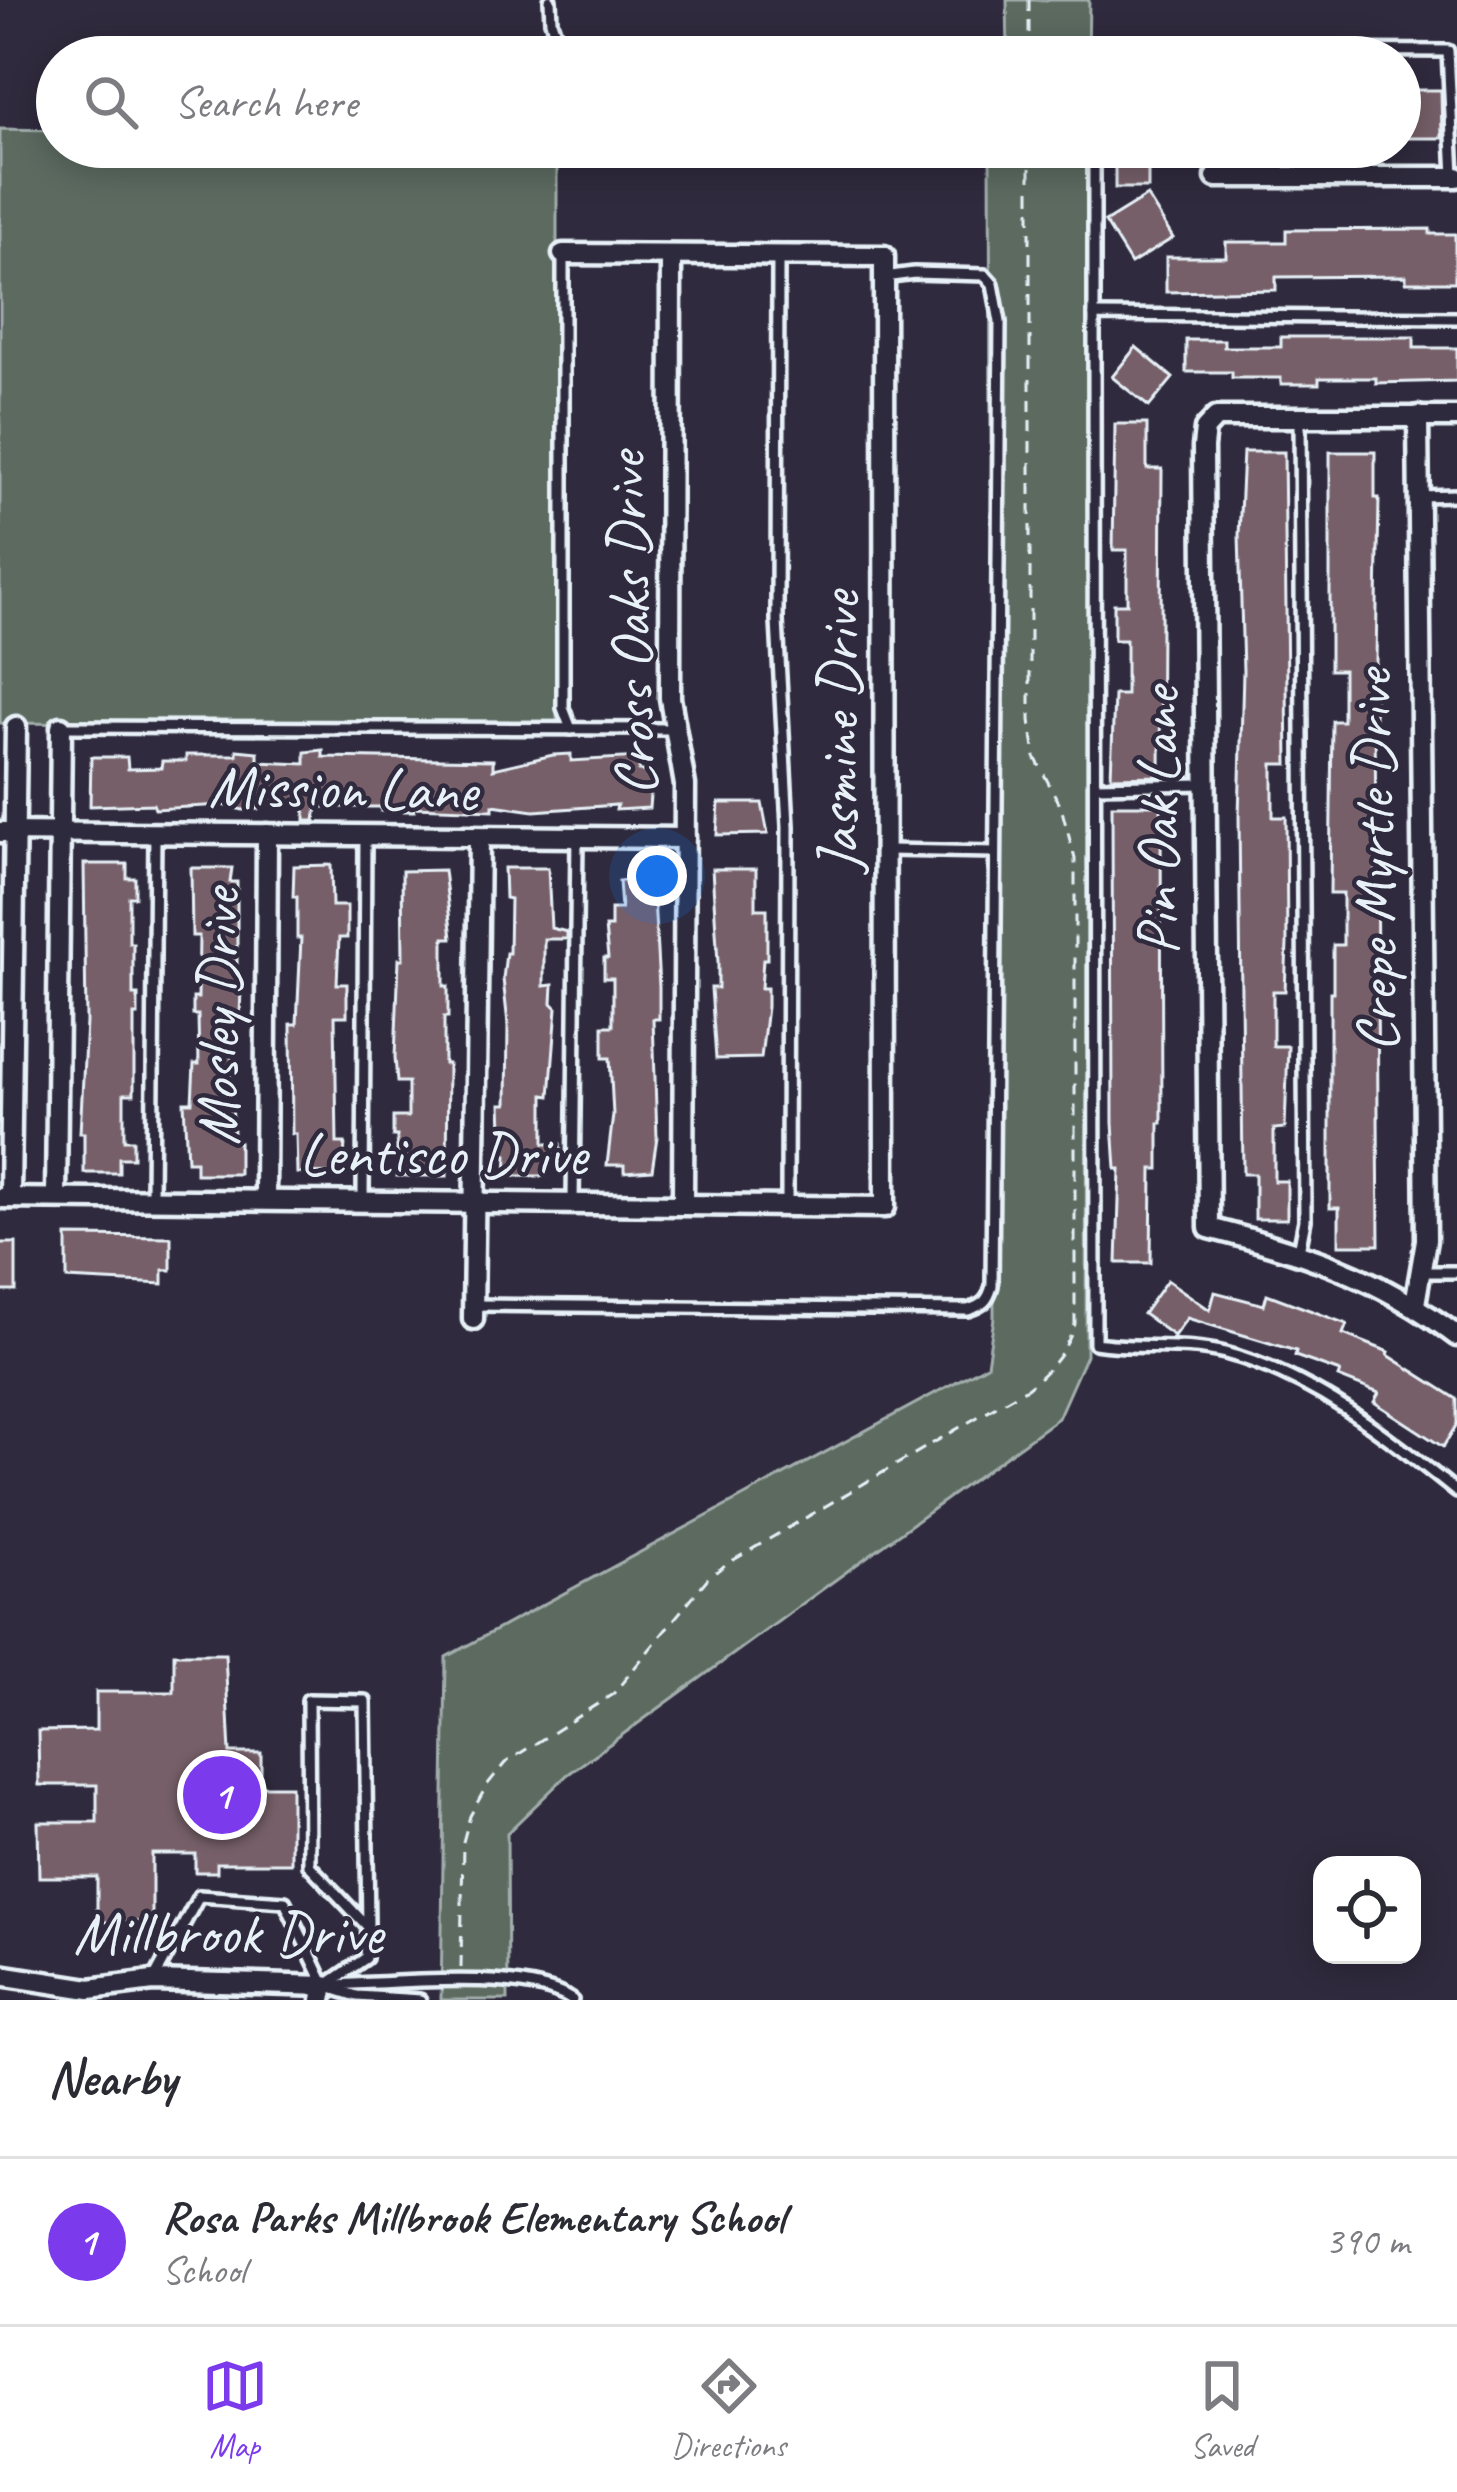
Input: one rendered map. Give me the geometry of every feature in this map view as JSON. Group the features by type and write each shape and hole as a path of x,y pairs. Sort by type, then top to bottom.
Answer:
{"street":[{"path":"1216,177 1455,177"},
{"path":"563,254 778,256"},
{"name":"Cross Oaks Drive","path":"671,256 670,698 685,784 686,838 683,1204"},
{"name":"Jasmine Drive","path":"778,256 884,256 885,1207"},
{"path":"1300,416 1457,417"},
{"name":"Pin Oak Lane","path":"1299,1251 1208,1228 1202,447 1205,429 1216,417 1300,416"},
{"name":"Crepe Myrtle Drive","path":"1415,1304 1423,1272 1418,416"},
{"path":"5,1198 8,726"},
{"path":"56,1198 61,727"},
{"name":"Mission Lane","path":"7,832 686,838"},
{"name":"Mosley Drive","path":"265,1200 267,834"},
{"path":"473,1312 479,838"},
{"name":"Lentisco Drive","path":"5,1198 885,1207"},
{"path":"1299,1251 1415,1304 1457,1336"},
{"name":"Millbrook Drive","path":"0,1975 89,1995 153,1981 201,1991 323,1993"}],"lane":[{"path":"550,0 556,36"},
{"path":"1421,50 1448,50 1455,177"},
{"path":"1094,168 1095,1343 1121,1347 1166,1343 1227,1354 1316,1390 1457,1492"},
{"path":"563,254 563,708 571,729"},
{"path":"778,256 777,621 788,826 787,1206"},
{"path":"473,1312 968,1310 983,1305 992,1286 998,298 985,275 884,277"},
{"path":"1094,315 1457,318"},
{"path":"1299,1251 1305,1220 1300,416"},
{"path":"1419,496 1457,495"},
{"path":"61,727 676,729"},
{"path":"1095,786 1205,784"},
{"path":"152,1199 155,833"},
{"path":"363,1201 365,836"},
{"path":"573,1203 577,838"},
{"path":"887,850 995,852"},
{"path":"1423,1272 1457,1272"},
{"path":"323,1993 366,1958 368,1927 365,1701 308,1700 309,1865 368,1927"},
{"path":"153,1981 199,1896 285,1902 323,1993"},
{"name":"Millbrook Drive","path":"323,1993 455,1981 523,1984 572,2000"},
{"path":"323,1993 420,2000"}],"path":[{"path":"1029,0 1030,36"}],"green space":[{"path":"1007,0 1089,0 1088,36 1008,36"},
{"path":"0,129 36,130 36,168 557,168 557,727 0,723"},
{"path":"990,168 1088,168 1086,1355 1058,1418 567,1775 507,1833 508,2000 441,2000 446,1657 987,1365 994,1318"}],"building":[{"path":"1421,90 1441,90 1442,138 1421,138"},
{"path":"1115,168 1148,168 1148,188 1115,188"},
{"path":"1147,196 1173,238 1131,264 1105,222"},
{"path":"1430,229 1430,234 1455,234 1455,282 1406,282 1406,276 1276,277 1276,290 1166,292 1166,257 1226,257 1226,242 1286,242 1286,230"},
{"path":"1281,337 1414,337 1414,348 1457,348 1457,381 1376,383 1376,378 1319,378 1319,384 1281,384 1281,378 1186,372 1186,340 1224,340 1224,347 1281,347"},
{"path":"1136,347 1173,378 1149,407 1112,377"},
{"path":"1115,424 1147,424 1147,469 1162,469 1160,776 1111,777 1114,695 1126,695 1126,640 1114,640 1114,604 1127,604 1127,550 1113,550"},
{"path":"1243,452 1284,452 1288,764 1273,764 1273,817 1286,817 1287,944 1285,991 1273,991 1273,1046 1288,1046 1285,1128 1274,1129 1274,1181 1287,1181 1287,1219 1255,1219 1255,1174 1243,1174 1239,535"},
{"path":"1330,452 1375,452 1375,498 1379,498 1375,714 1379,1245 1339,1245 1339,1208 1330,1208 1330,992 1333,945 1343,945 1343,893 1330,893 1332,721 1343,721 1343,670 1330,670"},
{"path":"237,750 258,752 258,762 305,764 305,752 323,750 323,757 493,760 493,769 553,755 571,754 571,761 640,757 639,771 652,771 649,808 616,810 617,805 534,811 493,805 493,810 414,807 414,811 381,811 381,807 317,807 315,821 305,821 305,804 258,803 258,809 243,810 222,805 90,806 91,757 127,757 128,769 161,768 162,761 186,761 186,755 237,755"},
{"path":"719,803 762,803 768,834 717,835"},
{"path":"1112,805 1161,805 1162,1123 1159,1169 1152,1169 1151,1263 1117,1263 1120,1169 1116,1169 1113,1123"},
{"path":"84,864 127,864 127,878 135,878 135,897 129,897 133,995 138,995 134,1094 124,1094 124,1140 133,1140 133,1158 119,1158 119,1173 84,1173 84,1133 80,1133 86,1022"},
{"path":"331,865 332,906 347,906 347,938 339,938 337,984 347,984 347,1016 335,1016 337,1143 345,1143 344,1158 337,1158 337,1174 297,1173 291,1024 297,1024 301,938 297,938 297,897 293,897 294,866"},
{"path":"191,868 232,868 230,882 237,882 237,988 241,989 232,1054 233,1142 239,1142 239,1174 196,1174 196,1161 187,1161 184,1102 192,1102 194,1064 199,1064 193,998 198,998 199,936 192,936"},
{"path":"504,868 548,868 551,928 567,932 567,939 544,939 544,986 553,985 552,1003 557,1008 550,1096 544,1095 544,1144 560,1144 561,1162 548,1162 547,1176 506,1176 501,1104 507,1104 503,979 509,953 510,899 505,898"},
{"path":"712,869 756,869 756,909 767,909 767,959 763,959 761,988 767,988 767,1007 761,1058 716,1059 711,988 718,988 718,962"},
{"path":"444,870 452,938 444,938 447,1176 397,1176 393,1117 408,1117 408,1082 397,1082 395,1057 399,959 403,959 402,871"},
{"path":"628,871 660,871 663,898 654,898 659,987 659,1019 653,1019 657,1137 652,1170 624,1172 624,1165 607,1165 613,1115 603,1026 613,1026 613,978 604,978 604,958 608,958 605,927 611,927 611,909 621,909 619,881 626,880"},
{"path":"67,1236 171,1237 171,1270 163,1270 163,1284 67,1279"},
{"path":"0,1243 16,1243 16,1291 0,1291"},
{"path":"1167,1280 1210,1310 1215,1292 1264,1305 1267,1294 1347,1324 1343,1334 1389,1352 1457,1399 1457,1424 1443,1447 1374,1402 1379,1393 1295,1356 1296,1351 1187,1318 1174,1336 1143,1314"},
{"path":"174,1654 225,1654 230,1753 261,1753 261,1786 291,1786 291,1863 217,1863 217,1872 195,1872 195,1854 152,1854 152,1922 97,1922 97,1877 39,1877 38,1822 97,1822 97,1785 39,1785 38,1731 96,1730 96,1692 174,1692"}],"place":[{"name":"Rosa Parks Millbrook Elementary School","path":"222,1795"}]}
